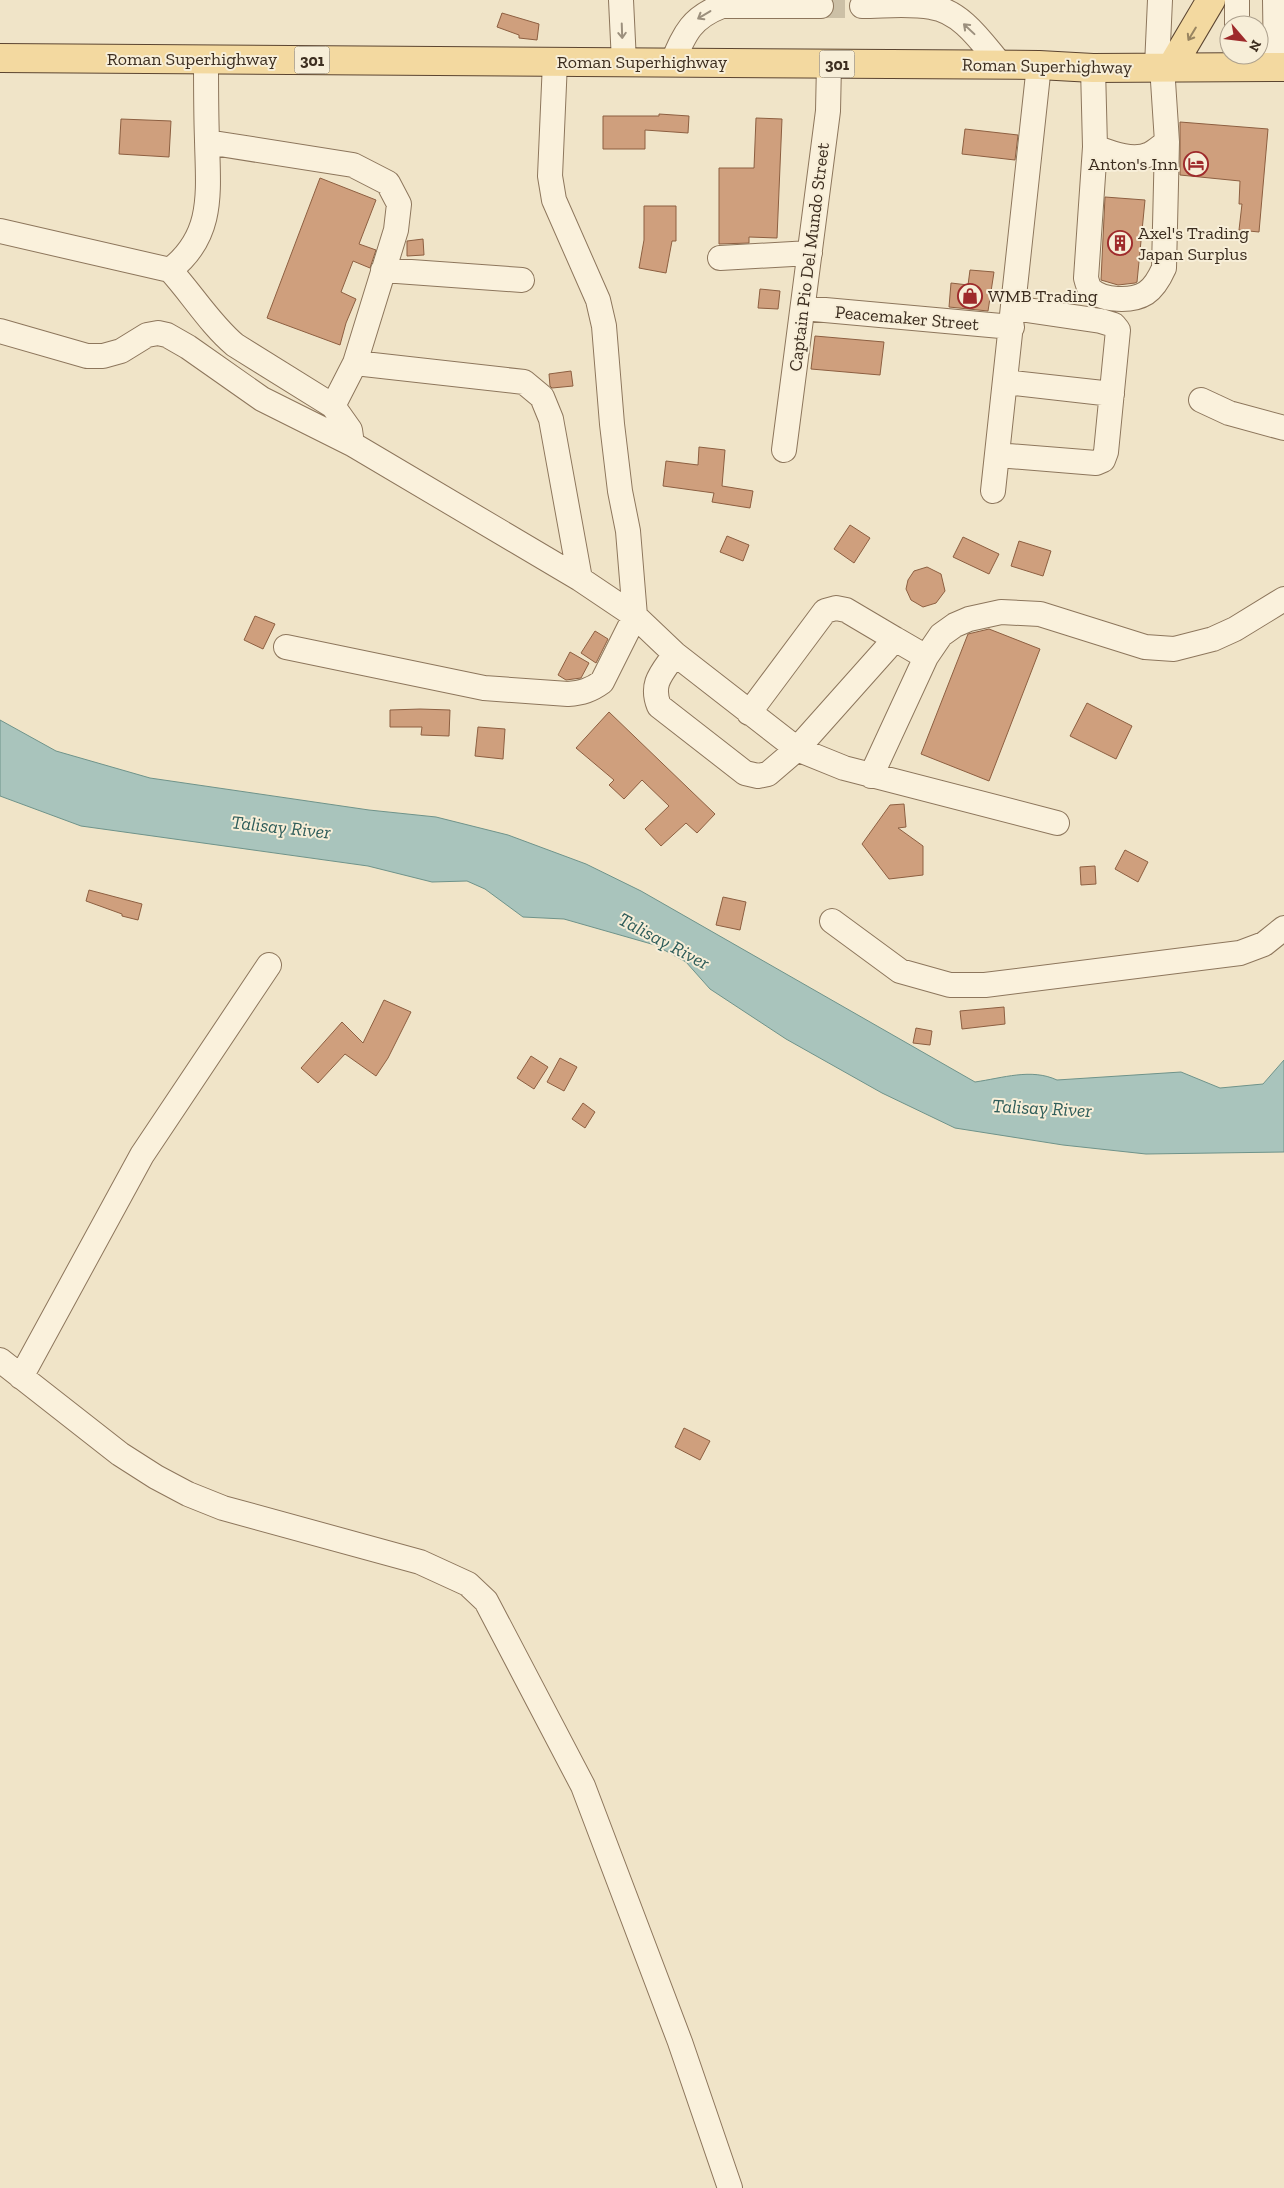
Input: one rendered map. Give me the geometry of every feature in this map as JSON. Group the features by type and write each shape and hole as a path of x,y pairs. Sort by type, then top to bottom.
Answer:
{"main road":[{"path":"1164,66 1210,0"},
{"name":"Roman Superhighway","path":"0,58 1039,65 1093,68 1219,62"},
{"name":"Roman Superhighway","path":"1266,65 1280,67"}],"street":[{"path":"621,0 624,62"},
{"path":"1093,68 1095,147 1086,278 1089,288 1100,295 1131,300 1146,293 1158,280 1164,268 1167,142 1160,0"},
{"path":"1237,0 1237,15"},
{"path":"1275,0 1280,67"},
{"path":"672,63 685,34 696,20 722,6 821,6"},
{"path":"862,6 932,7 953,16 970,29 1001,65"},
{"path":"170,270 185,258 195,245 202,228 206,210 209,184 206,59"},
{"path":"286,647 484,688 568,694 582,693 602,682 634,616 628,531 620,491 612,424 604,326 598,300 554,200 550,176 556,62"},
{"name":"Captain Pio Del Mundo Street","path":"784,450 828,111 829,64"},
{"path":"992,491 1006,382 1039,65"},
{"path":"207,142 353,165 388,183 399,204 396,230 355,363 333,406"},
{"path":"1095,147 1128,157 1149,155 1167,142"},
{"path":"2,234 170,270 224,336 235,345 333,406 343,417 350,430 352,444"},
{"path":"720,258 810,253"},
{"path":"384,270 522,280"},
{"name":"Peacemaker Street","path":"802,308 1101,321 1114,325 1119,334 1112,394"},
{"path":"0,331 87,356 103,356 121,351 147,335 158,333 167,335 188,346 262,399 352,444 580,579 634,616 675,654 797,749 844,768 871,776 1057,823"},
{"path":"355,363 524,382 542,397 551,419 580,579"},
{"path":"997,455 1099,463 1103,460 1106,452 1112,394 1006,382"},
{"path":"1200,400 1229,413 1284,428"},
{"path":"871,776 926,657 942,635 954,625 969,619 1002,612 1040,614 1138,645 1174,649 1213,639 1235,629 1284,598"},
{"path":"749,713 825,611 836,608 846,610 926,657"},
{"path":"675,654 656,683 655,696 659,706 745,773 758,776 768,774 797,749 895,640"},
{"path":"832,921 900,971 950,985 985,985 1240,953 1264,944 1284,928"},
{"path":"22,1377 142,1155 269,966"},
{"path":"0,1360 120,1454 156,1478 188,1494 232,1511 420,1562 468,1584 486,1602 583,1786 680,2042 730,2188"}],"water":[{"name":"Talisay River","path":"0,720 56,751 150,778 369,810 436,817 508,835 586,864 641,891 975,1082 1027,1074 1047,1076 1057,1080 1181,1072 1220,1088 1263,1084 1284,1060 1284,1152 1146,1154 1063,1145 955,1128 882,1093 786,1039 710,989 686,962 655,945 564,919 523,917 485,889 467,881 432,882 368,866 81,826 0,796"}],"building":[{"path":"502,13 539,24 537,40 519,38 519,35 497,27"},
{"path":"659,114 689,116 688,133 645,130 645,149 603,149 603,116 659,116"},
{"path":"756,118 782,119 777,238 749,237 749,243 719,244 719,168 754,168"},
{"path":"121,119 171,121 169,157 119,154"},
{"path":"1180,122 1268,129 1259,232 1239,230 1242,204 1239,204 1240,181 1180,175"},
{"path":"965,129 1018,135 1015,160 962,154"},
{"path":"320,178 376,200 359,244 376,250 370,268 353,261 341,292 356,299 346,323 340,345 267,318"},
{"name":"Axel's Trading Japan Surplus","path":"1105,197 1145,200 1137,282 1135,283 1118,285 1101,280"},
{"path":"644,206 676,206 676,241 672,241 666,273 639,268 644,240"},
{"path":"423,239 424,255 407,256 407,241"},
{"name":"WMB Trading","path":"970,270 994,272 988,311 949,307 951,283 968,285"},
{"path":"760,289 780,291 778,309 758,308"},
{"path":"815,336 884,342 880,375 811,369"},
{"path":"571,371 573,386 552,388 550,386 549,374"},
{"path":"699,447 725,450 722,486 753,491 750,508 712,502 714,493 663,486 666,461 698,465"},
{"path":"850,525 870,538 854,563 834,549"},
{"path":"727,536 749,545 743,561 720,552"},
{"path":"963,537 999,554 989,574 953,557"},
{"path":"1019,541 1051,551 1043,576 1011,566"},
{"path":"927,567 941,574 945,591 936,603 923,607 911,600 906,589 908,580 914,571"},
{"path":"255,616 275,624 263,649 244,640"},
{"path":"989,629 1040,649 989,781 921,754 968,634"},
{"path":"595,631 608,639 596,663 581,653"},
{"path":"570,652 589,663 581,678 566,680 558,675"},
{"path":"1087,703 1132,726 1116,759 1070,736"},
{"path":"390,710 450,710 449,736 421,735 422,727 390,727"},
{"path":"609,712 715,814 697,833 686,823 661,846 645,829 669,806 642,780 624,799 609,785 614,780 576,748"},
{"path":"478,727 505,729 503,759 475,756"},
{"path":"904,804 906,827 898,828 923,846 923,875 889,879 862,844 890,805"},
{"path":"1125,850 1148,862 1138,882 1115,869"},
{"path":"1095,866 1096,884 1081,885 1080,867"},
{"path":"89,890 142,904 138,920 122,916 122,914 86,901"},
{"path":"723,897 746,902 740,930 716,925"},
{"path":"384,1000 411,1012 388,1058 376,1076 345,1054 318,1083 301,1068 342,1022 363,1043"},
{"path":"1004,1007 1005,1024 962,1029 960,1011"},
{"path":"916,1028 932,1031 930,1045 913,1043"},
{"path":"531,1056 548,1067 534,1089 517,1078"},
{"path":"560,1058 577,1067 564,1091 547,1082"},
{"path":"583,1103 595,1112 585,1128 572,1119"},
{"path":"684,1428 710,1441 700,1460 675,1447"}],"tunnel":[{"path":"821,6 862,6"}],"place":[{"name":"Anton's Inn","path":"1196,164"},
{"name":"Axel's Trading Japan Surplus","path":"1120,243"},
{"name":"WMB Trading","path":"970,296"}]}
